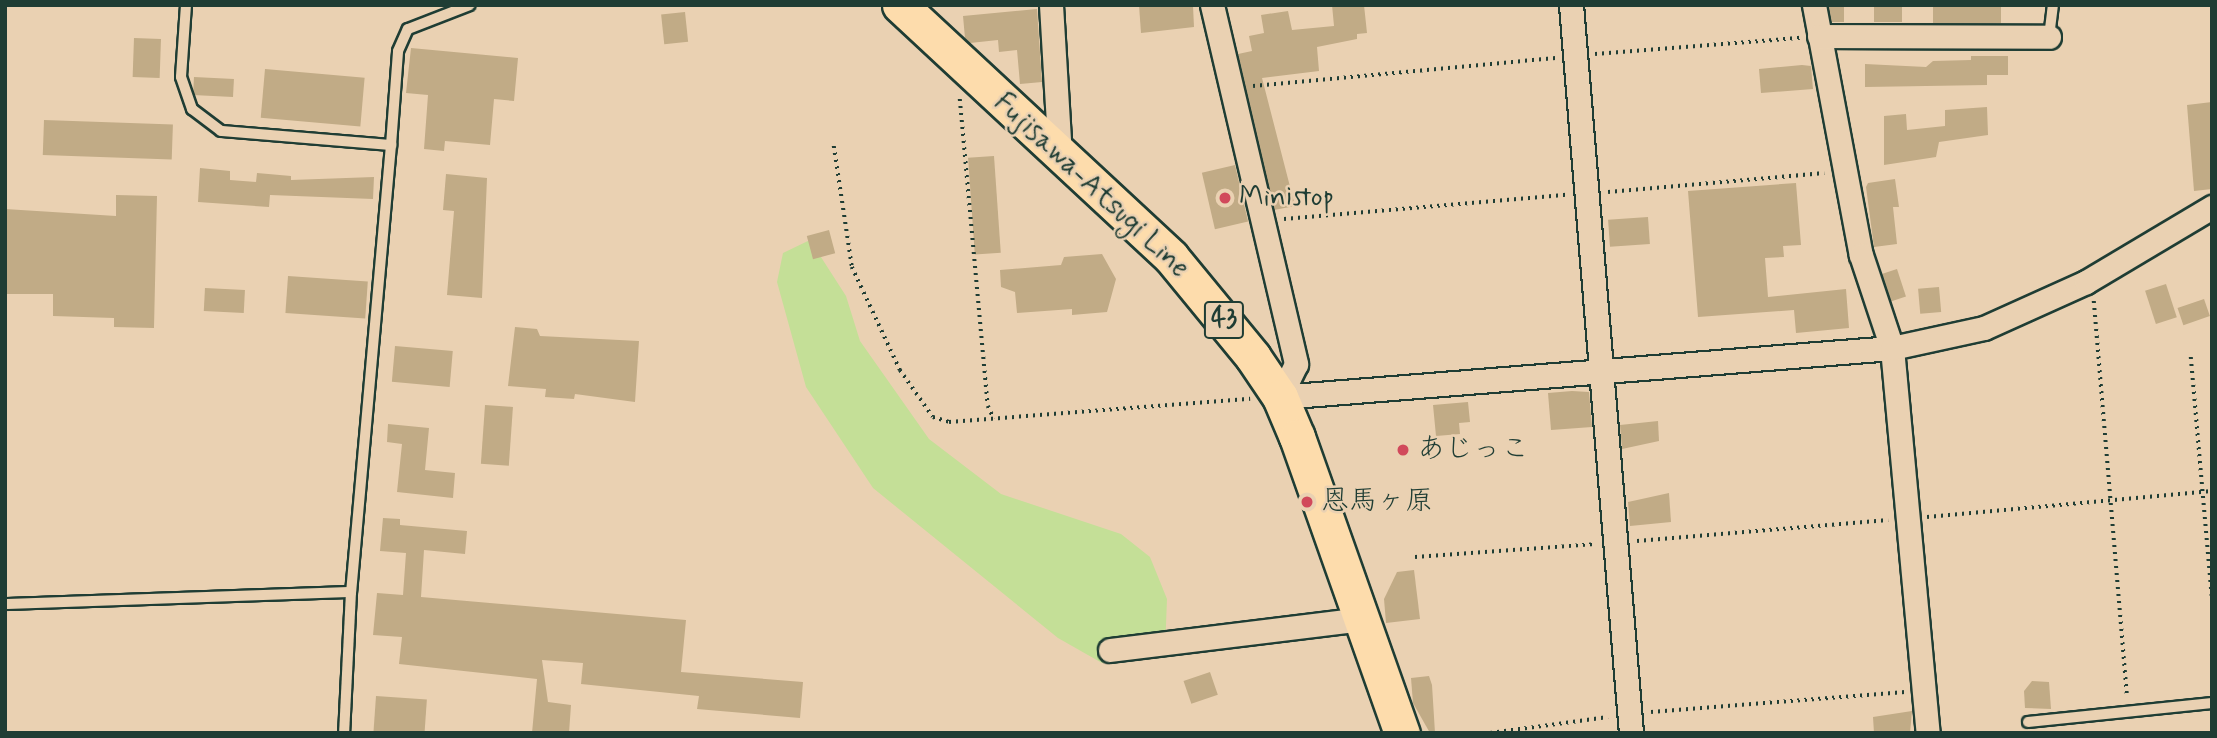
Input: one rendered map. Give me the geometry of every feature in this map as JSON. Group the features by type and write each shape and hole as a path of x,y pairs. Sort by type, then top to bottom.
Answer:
{"main road":[{"name":"Fujisawa-Atsugi Line","path":"900,5 1060,158 1171,257 1211,303 1280,397 1363,619 1402,733"}],"street":[{"path":"1051,5 1060,158"},
{"path":"1212,5 1296,364 1280,397"},
{"path":"1572,5 1630,723"},
{"path":"1814,5 1861,255 1892,348 1928,733"},
{"path":"1819,36 2049,37"},
{"path":"1280,397 1601,369 1892,348 1984,328 2092,278 2212,207"},
{"path":"1110,650 1363,619"}],"lane":[{"path":"186,5 181,77 192,109 221,131 391,145"},
{"path":"344,733 351,593 398,51 408,29 470,5"},
{"path":"2049,37 2053,5"},
{"path":"5,604 351,593"},
{"path":"2028,722 2212,703"}],"path":[{"path":"1231,88 1819,36"},
{"path":"969,72 960,92 988,406 994,419"},
{"path":"834,146 852,267 916,399 933,418 948,422 1280,397"},
{"path":"1261,223 1844,171"},
{"path":"2092,278 2129,712"},
{"path":"2191,357 2212,599"},
{"path":"1415,557 1909,519 2212,491"},
{"path":"1490,733 1630,723 1924,690"}],"green space":[{"path":"810,240 846,296 860,341 929,439 1001,494 1121,534 1150,557 1167,599 1165,650 1102,663 1058,638 873,488 806,387 777,282 783,253"}],"building":[{"path":"1139,5 1193,6 1194,27 1141,33"},
{"path":"1332,5 1364,5 1367,33 1357,34 1357,39 1317,47 1319,71 1262,78 1295,206 1274,210 1238,54 1252,51 1249,36 1264,33 1261,15 1288,11 1292,30 1334,26"},
{"path":"1828,5 1844,5 1844,22 1831,22"},
{"path":"1874,5 1902,5 1902,22 1874,22"},
{"path":"1933,5 2001,5 2001,23 1933,23"},
{"path":"1037,9 1042,82 1020,84 1017,50 999,52 998,40 970,43 965,38 963,16"},
{"path":"685,12 688,42 664,44 661,15"},
{"path":"134,38 161,39 160,78 133,77"},
{"path":"411,48 518,58 514,101 494,99 490,145 445,141 444,151 424,149 428,95 406,93"},
{"path":"1971,56 2008,56 2008,75 1987,75 1987,85 1865,87 1865,64 1926,67 1933,61 1971,60"},
{"path":"1811,66 1813,89 1761,93 1759,69"},
{"path":"265,69 365,78 360,127 261,118"},
{"path":"194,77 234,79 233,97 193,95"},
{"path":"2212,102 2212,189 2194,191 2187,105"},
{"path":"1987,107 1988,135 1939,142 1936,157 1884,165 1884,116 1906,114 1907,130 1945,126 1945,110"},
{"path":"44,120 173,125 172,159 43,155"},
{"path":"994,156 1001,253 975,255 968,158"},
{"name":"Ministop","path":"1235,165 1248,222 1215,229 1202,173"},
{"path":"200,168 230,171 230,180 256,182 257,173 291,176 291,180 374,177 373,199 270,195 269,207 198,202"},
{"path":"446,174 487,178 482,298 447,295 454,211 443,210"},
{"path":"1895,179 1899,207 1893,207 1897,244 1874,247 1866,187 1868,183"},
{"path":"1796,183 1801,245 1783,246 1784,257 1765,258 1768,297 1846,289 1849,328 1796,333 1794,310 1698,317 1688,191"},
{"path":"116,195 157,196 154,328 114,327 114,318 53,316 53,294 5,294 5,209 116,216"},
{"path":"1648,217 1650,244 1610,247 1608,220"},
{"path":"829,230 835,253 813,259 807,236"},
{"path":"1102,254 1116,279 1107,312 1072,315 1072,309 1017,313 1015,292 1001,287 1000,270 1061,265 1064,257"},
{"path":"1897,269 1906,297 1891,302 1882,274"},
{"path":"288,276 368,282 365,318 285,313"},
{"path":"2166,284 2177,317 2156,324 2145,291"},
{"path":"1939,287 1941,312 1920,314 1918,289"},
{"path":"205,288 245,290 244,313 204,311"},
{"path":"2204,299 2210,316 2183,325 2178,308"},
{"path":"515,327 537,329 540,336 639,341 635,402 575,394 574,399 545,397 546,389 508,386"},
{"path":"395,346 453,351 450,387 392,382"},
{"path":"1589,392 1592,427 1551,430 1548,393"},
{"path":"1468,402 1470,422 1459,423 1460,434 1436,436 1433,405"},
{"path":"485,405 513,407 509,466 481,464"},
{"path":"1658,421 1659,441 1622,449 1620,425"},
{"path":"388,424 429,428 425,470 455,473 453,498 397,492 402,444 387,442"},
{"path":"1669,493 1671,522 1630,526 1628,502"},
{"path":"383,518 400,519 400,525 467,531 465,554 424,550 421,597 686,620 681,672 803,682 800,718 697,709 699,696 581,684 583,663 542,660 548,702 571,705 569,733 532,733 537,679 399,664 402,637 373,635 377,593 403,595 406,553 380,551"},
{"path":"1414,570 1420,619 1386,623 1384,599 1397,572"},
{"path":"1210,672 1218,695 1191,704 1184,681"},
{"path":"1429,676 1435,733 1430,733 1413,703 1411,678"},
{"path":"2032,681 2049,682 2051,709 2025,708 2024,691"},
{"path":"376,696 427,700 425,733 373,733"},
{"path":"1912,711 1910,733 1874,733 1873,717"}],"place":[{"name":"Ministop","path":"1225,198"},
{"name":"あじっこ","path":"1403,450"},
{"name":"恩馬ヶ原","path":"1307,502"}]}
